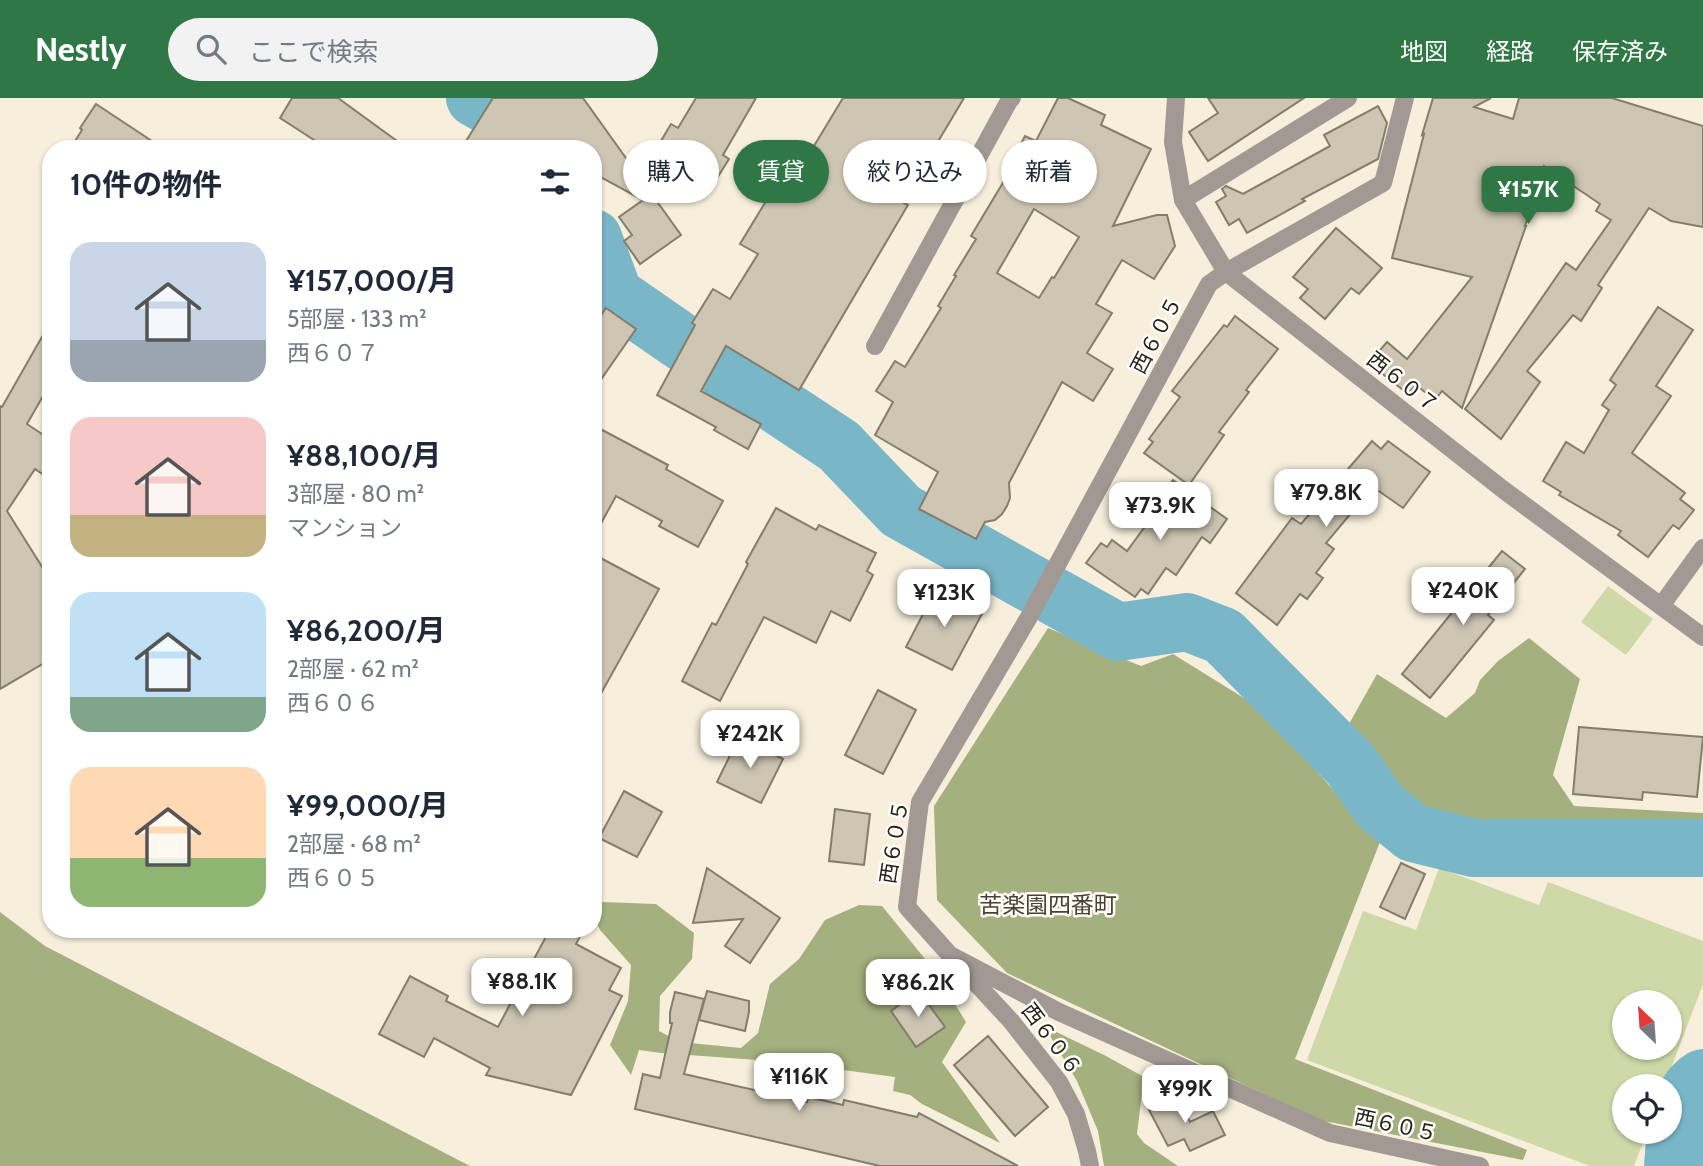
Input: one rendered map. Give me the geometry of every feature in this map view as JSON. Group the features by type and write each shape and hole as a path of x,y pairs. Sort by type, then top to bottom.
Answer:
{"street":[{"path":"875,346 1012,98"},
{"name":"西６０７","path":"1176,98 1172,142 1183,200 1226,272 1505,491 1703,637"},
{"path":"1183,200 1348,98"},
{"name":"西６０５","path":"1405,98 1382,183 1209,284 1037,602 920,802 908,907 950,955 1059,1012 1329,1133 1480,1166"},
{"path":"1661,606 1703,548"},
{"name":"西６０６","path":"950,955 1012,1021 1059,1082 1076,1114 1090,1166"}],"green space":[{"path":"1608,586 1653,619 1626,655 1581,622"},
{"path":"1048,628 1141,666 1173,654 1260,708 1380,842 1295,1059 1527,1150 1523,1160 1319,1120 1007,973 937,900 934,806"},
{"path":"1529,638 1580,679 1553,775 1574,806 1703,813 1703,835 1495,841 1423,825 1340,740 1377,674 1446,718 1475,693 1480,680 1498,661"},
{"path":"1439,868 1539,905 1548,882 1703,941 1703,984 1682,1039 1682,990 1612,990 1612,1060 1674,1060 1669,1074 1612,1074 1612,1144 1642,1144 1634,1166 1590,1166 1307,1060 1363,911 1416,930"},
{"path":"602,902 656,904 694,933 692,959 660,996 659,1031 680,1042 741,1048 758,1033 770,984 799,959 825,920 859,905 882,906 934,970 966,1022 942,1062 1000,1143 922,1104 910,1095 893,1091 895,1077 784,1062 639,1050 631,1075 610,1045 628,1001 631,965 602,932"},
{"path":"0,912 45,946 470,1166 0,1166"},
{"path":"1044,1026 1144,1077 1137,1134 1144,1143 1178,1166 1104,1166 1098,1131 1077,1081"},
{"path":"1703,1106 1703,1166 1649,1166 1669,1144 1682,1144 1682,1129"}],"building":[{"path":"292,98 338,98 396,140 314,140 280,118"},
{"path":"493,98 583,98 623,154 623,189 602,178 602,140 467,140"},
{"path":"696,98 756,98 723,155 729,159 719,175 719,140 662,140 671,124 678,128"},
{"path":"843,98 964,98 939,140 843,140 843,203 908,205 799,390 726,346 701,391 761,424 748,449 714,430 716,427 657,395 695,325 692,323 713,289 730,299 758,254 740,244 765,203 829,203 829,140 818,140"},
{"path":"1058,98 1068,98 1105,115 1101,125 1151,149 1113,226 1167,215 1175,246 1154,279 1122,260 1096,304 1112,313 1087,353 1113,369 1093,401 1062,382 1009,483 1010,498 1007,506 995,520 985,522 976,539 919,509 938,472 875,435 893,402 876,391 895,361 905,367 941,308 938,306 976,239 971,236 1001,186 1001,203 1097,203 1097,140 1037,140","holes":["1034,209 1079,237 1054,278 1052,277 1039,298 997,273"]},
{"path":"1208,98 1304,98 1208,161 1189,132 1218,113"},
{"path":"1433,98 1491,98 1474,107 1513,119 1519,98 1612,98 1703,126 1703,227 1671,221 1649,208 1598,285 1602,288 1581,321 1573,315 1527,371 1540,382 1501,439 1465,409 1566,263 1576,270 1611,220 1596,211 1600,204 1544,166 1526,226 1462,408 1442,391 1435,400 1416,385 1408,394 1369,363 1387,342 1407,359 1472,277 1392,258"},
{"path":"96,104 150,140 76,140 82,130 80,128"},
{"path":"1378,106 1387,123 1378,159 1302,199 1305,201 1247,233 1239,219 1229,225 1216,202 1226,196 1222,189 1226,186 1243,194 1330,146 1324,135"},
{"path":"639,203 658,203 681,235 640,264 624,241 632,235 619,217"},
{"path":"1336,228 1382,268 1359,294 1351,288 1325,319 1300,298 1308,289 1293,277"},
{"path":"1658,307 1693,330 1656,386 1671,396 1632,453 1685,493 1680,499 1694,510 1679,529 1673,525 1648,557 1618,535 1621,531 1559,495 1561,492 1543,481 1566,442 1584,453 1609,410 1602,405 1616,385 1610,380"},
{"path":"606,308 636,329 602,378 602,314"},
{"path":"1235,316 1278,349 1246,390 1249,392 1219,432 1224,435 1189,485 1144,453 1153,442 1149,439 1180,397 1172,391 1224,325 1227,327"},
{"path":"42,337 42,398 27,424 42,434 42,474 35,469 7,511 42,567 42,664 0,689 0,406 2,407"},
{"path":"602,430 668,465 666,469 723,501 698,547 659,526 662,521 616,496 602,522"},
{"path":"1372,441 1381,449 1388,441 1430,472 1403,508 1373,487 1326,543 1334,549 1316,573 1323,578 1307,599 1300,594 1277,625 1236,593 1292,518 1301,524"},
{"path":"1173,480 1227,519 1210,543 1202,537 1176,575 1166,568 1148,594 1141,589 1135,597 1086,563 1101,543 1107,547 1112,540 1127,551 1157,510 1153,507"},
{"path":"776,508 816,530 819,525 876,553 867,571 873,575 850,621 831,611 816,643 764,617 720,701 682,681 712,623 716,625"},
{"path":"1502,551 1525,569 1488,615 1494,620 1430,698 1402,674"},
{"path":"602,559 659,589 602,692"},
{"path":"935,591 942,595 944,591 983,612 952,670 906,647"},
{"path":"878,690 916,710 883,774 845,755"},
{"path":"1579,727 1703,737 1697,797 1643,792 1642,800 1573,794"},
{"path":"739,737 783,759 761,803 717,782"},
{"path":"624,791 662,812 637,857 602,840 602,832"},
{"path":"835,809 870,814 864,865 829,861"},
{"path":"1401,863 1425,874 1405,919 1380,907"},
{"path":"707,868 780,918 750,963 725,946 743,919 693,923"},
{"path":"545,938 579,938 576,944 621,968 609,990 622,996 571,1095 486,1075 490,1068 434,1038 424,1057 379,1034 410,976 448,996 446,1001 498,1027"},
{"path":"707,991 749,1001 745,1031 699,1020"},
{"path":"919,991 945,1027 916,1047 891,1011"},
{"path":"675,992 704,999 684,1074 807,1102 808,1097 843,1105 844,1100 917,1117 919,1113 1018,1166 880,1166 635,1109 643,1074 660,1078 672,1023 670,1012"},
{"path":"988,1036 1048,1107 1015,1136 954,1065"},
{"path":"1177,1096 1190,1122 1213,1111 1225,1135 1190,1151 1184,1139 1168,1146 1149,1110"}],"waterway":[{"path":"475,98 491,107 530,140"},
{"path":"602,262 614,295 839,446 901,511 1118,632 1187,622 1223,636 1351,765 1380,806 1413,833 1474,848 1703,848"},
{"path":"1673,1166 1676,1130 1682,1106 1686,1095 1703,1078"}],"district":[{"name":"苦楽園四番町","path":"1048,905"}]}
